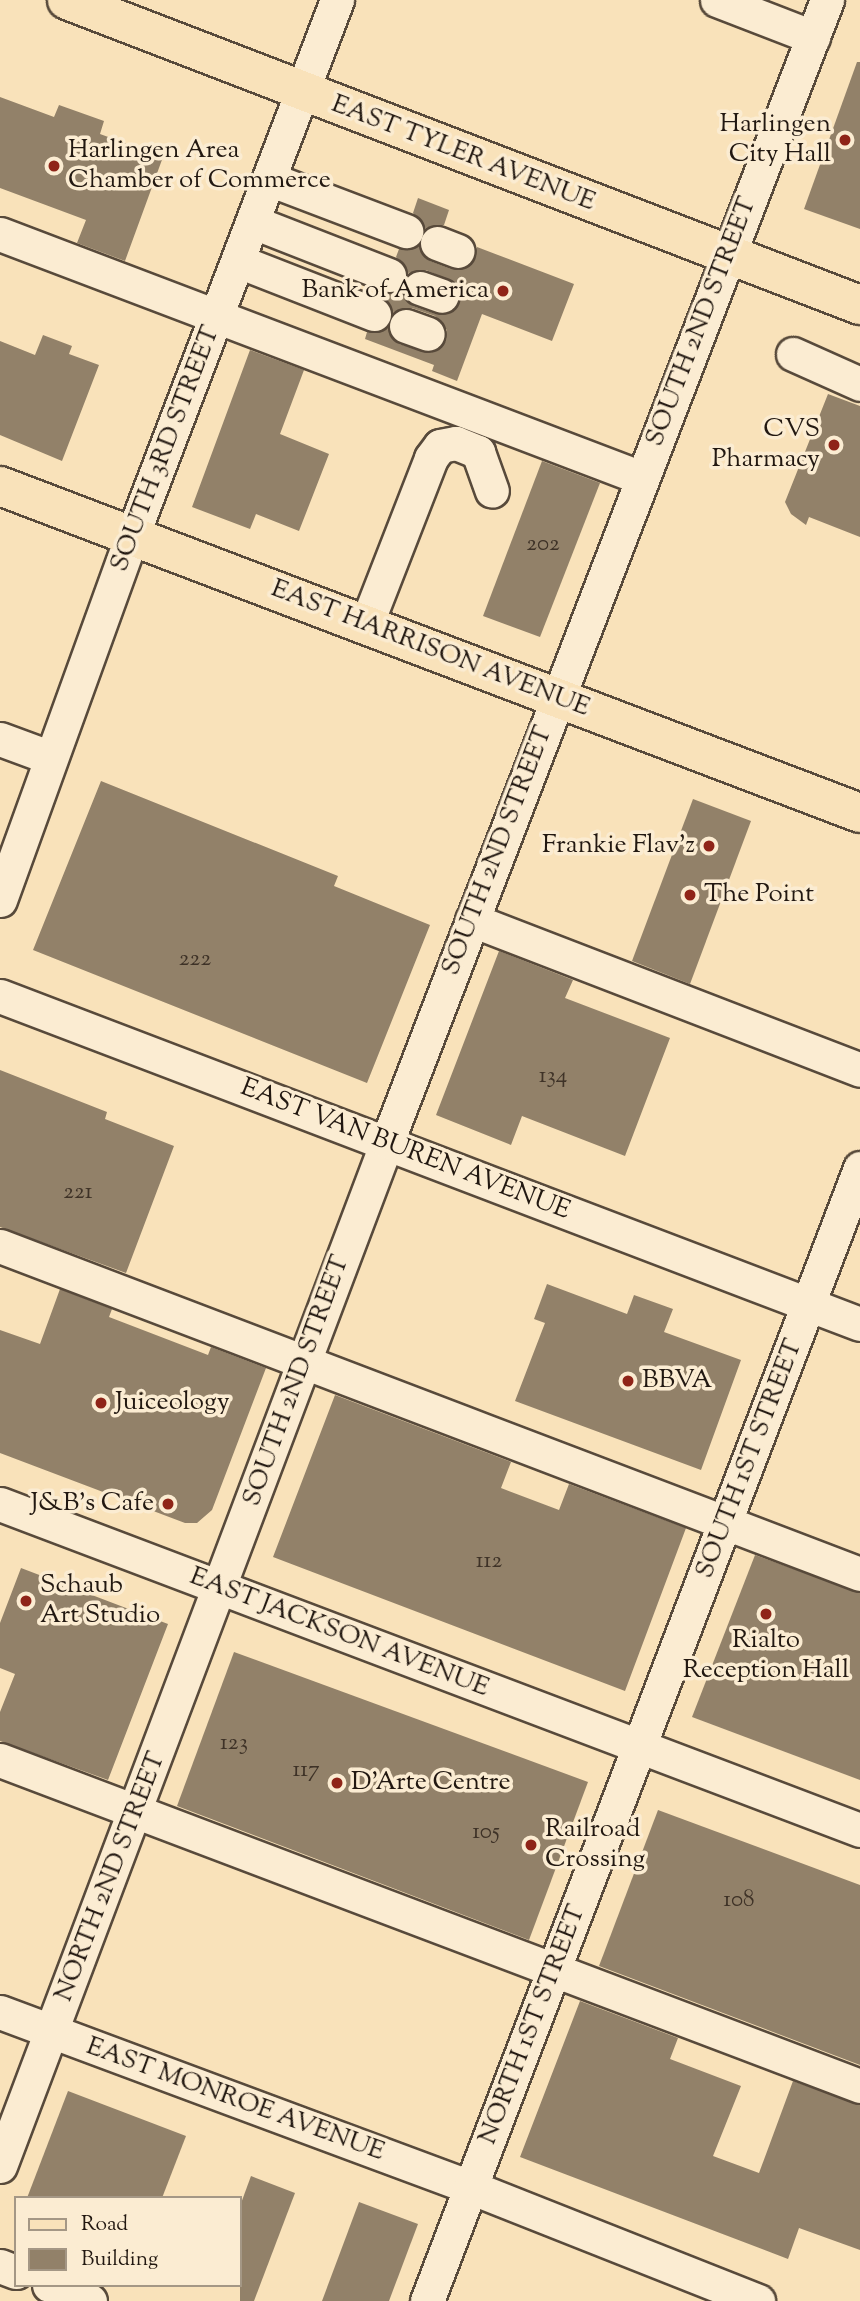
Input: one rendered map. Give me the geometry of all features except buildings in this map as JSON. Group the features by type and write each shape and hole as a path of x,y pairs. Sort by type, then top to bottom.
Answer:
{"main road":[{"name":"EAST TYLER AVENUE","path":"67,0 302,93 860,305"},
{"name":"EAST HARRISON AVENUE","path":"0,486 860,813"}],"street":[{"name":"SOUTH 3RD STREET","path":"0,900 132,536 337,0"},
{"path":"717,0 813,37"},
{"name":"SOUTH 2ND STREET","path":"220,1587 387,1142 827,0"},
{"path":"269,179 406,232"},
{"path":"253,222 389,275"},
{"path":"0,234 642,478"},
{"path":"238,261 374,314"},
{"path":"793,355 860,384"},
{"path":"366,625 431,458 440,446 456,443 478,452 492,491"},
{"path":"0,739 50,757"},
{"path":"472,920 860,1070"},
{"name":"EAST VAN BUREN AVENUE","path":"0,996 860,1324"},
{"name":"SOUTH 1ST STREET","path":"639,1749 860,1168"},
{"path":"0,1246 860,1574"},
{"name":"EAST JACKSON AVENUE","path":"0,1504 639,1749 860,1830"},
{"name":"NORTH 2ND STREET","path":"0,2166 220,1587"},
{"name":"NORTH 1ST STREET","path":"427,2301 639,1749"},
{"path":"0,1760 860,2086"},
{"name":"EAST MONROE AVENUE","path":"0,2012 470,2187 758,2301"},
{"path":"54,2287 90,2301"}],"place":[{"name":"Harlingen City Hall","path":"845,140"},
{"name":"Harlingen Area Chamber of Commerce","path":"54,166"},
{"name":"Bank of America","path":"503,291"},
{"name":"CVS Pharmacy","path":"834,445"},
{"name":"Frankie Flav'z","path":"709,846"},
{"name":"The Point","path":"690,895"},
{"name":"BBVA","path":"628,1381"},
{"name":"Juiceology","path":"101,1403"},
{"name":"J&B's Cafe","path":"168,1504"},
{"name":"Schaub Art Studio","path":"26,1601"},
{"name":"Rialto Reception Hall","path":"766,1614"},
{"name":"D'Arte Centre","path":"337,1783"},
{"name":"Railroad Crossing","path":"531,1845"}]}
